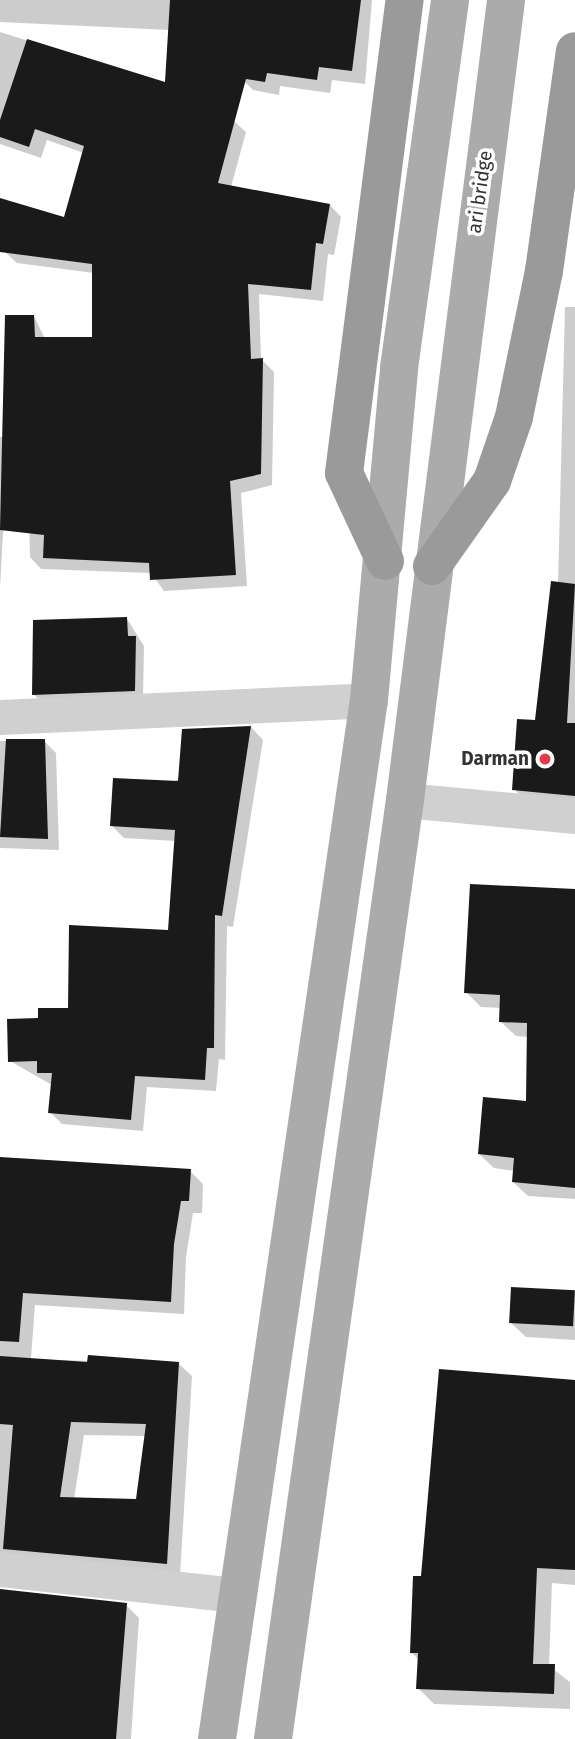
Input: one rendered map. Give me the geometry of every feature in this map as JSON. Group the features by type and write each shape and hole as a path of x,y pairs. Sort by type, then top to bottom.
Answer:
{"highway":[{"path":"385,561 344,473 405,0"},
{"path":"432,566 492,481 514,416 544,271 575,51"}],"main road":[{"path":"217,1739 369,700 385,561 399,368 450,0"},
{"name":"ari bridge","path":"273,1739 405,800 454,384 506,0"},
{"path":"283,1284 335,1300"},
{"path":"190,1739 204,1669 237,1595"}],"street":[{"path":"0,717 369,700"},
{"path":"405,800 575,816"},
{"path":"0,1569 237,1595"}],"building":[{"path":"170,0 361,0 352,71 319,67 317,80 267,73 265,82 246,79 218,183 330,204 323,244 316,243 311,290 248,284 251,359 263,358 261,474 230,481 236,575 150,580 149,563 43,558 44,535 0,530 5,315 34,315 35,337 92,337 92,264 0,252 0,198 64,217 84,146 35,129 29,147 0,137 0,120 27,39 165,82"},
{"path":"551,581 575,584 567,723 575,723 575,796 512,790 517,719 535,720"},
{"path":"127,617 128,636 136,636 135,691 32,695 33,620"},
{"path":"251,726 222,916 215,915 214,1048 207,1048 205,1080 135,1076 131,1120 48,1113 52,1073 37,1073 37,1061 8,1062 7,1019 38,1018 38,1008 68,1008 69,925 168,930 175,830 110,826 113,778 178,781 182,729"},
{"path":"6,739 45,739 48,839 0,837"},
{"path":"470,884 575,889 575,1188 512,1182 514,1158 478,1154 483,1097 526,1101 527,1023 499,1022 500,995 464,993"},
{"path":"0,1157 191,1169 189,1201 181,1201 174,1244 171,1302 23,1293 19,1342 0,1341"},
{"path":"511,1287 575,1290 573,1326 509,1323"},
{"path":"88,1355 179,1362 167,1564 3,1549 13,1425 0,1424 0,1356 87,1362","holes":["71,1422 146,1424 136,1499 60,1497"]},
{"path":"439,1369 575,1380 575,1570 537,1568 533,1664 555,1664 554,1694 416,1689 418,1653 410,1653 413,1576 421,1576"},
{"path":"0,1589 127,1603 116,1739 0,1739"}],"place":[{"name":"Darman","path":"545,759"}]}
